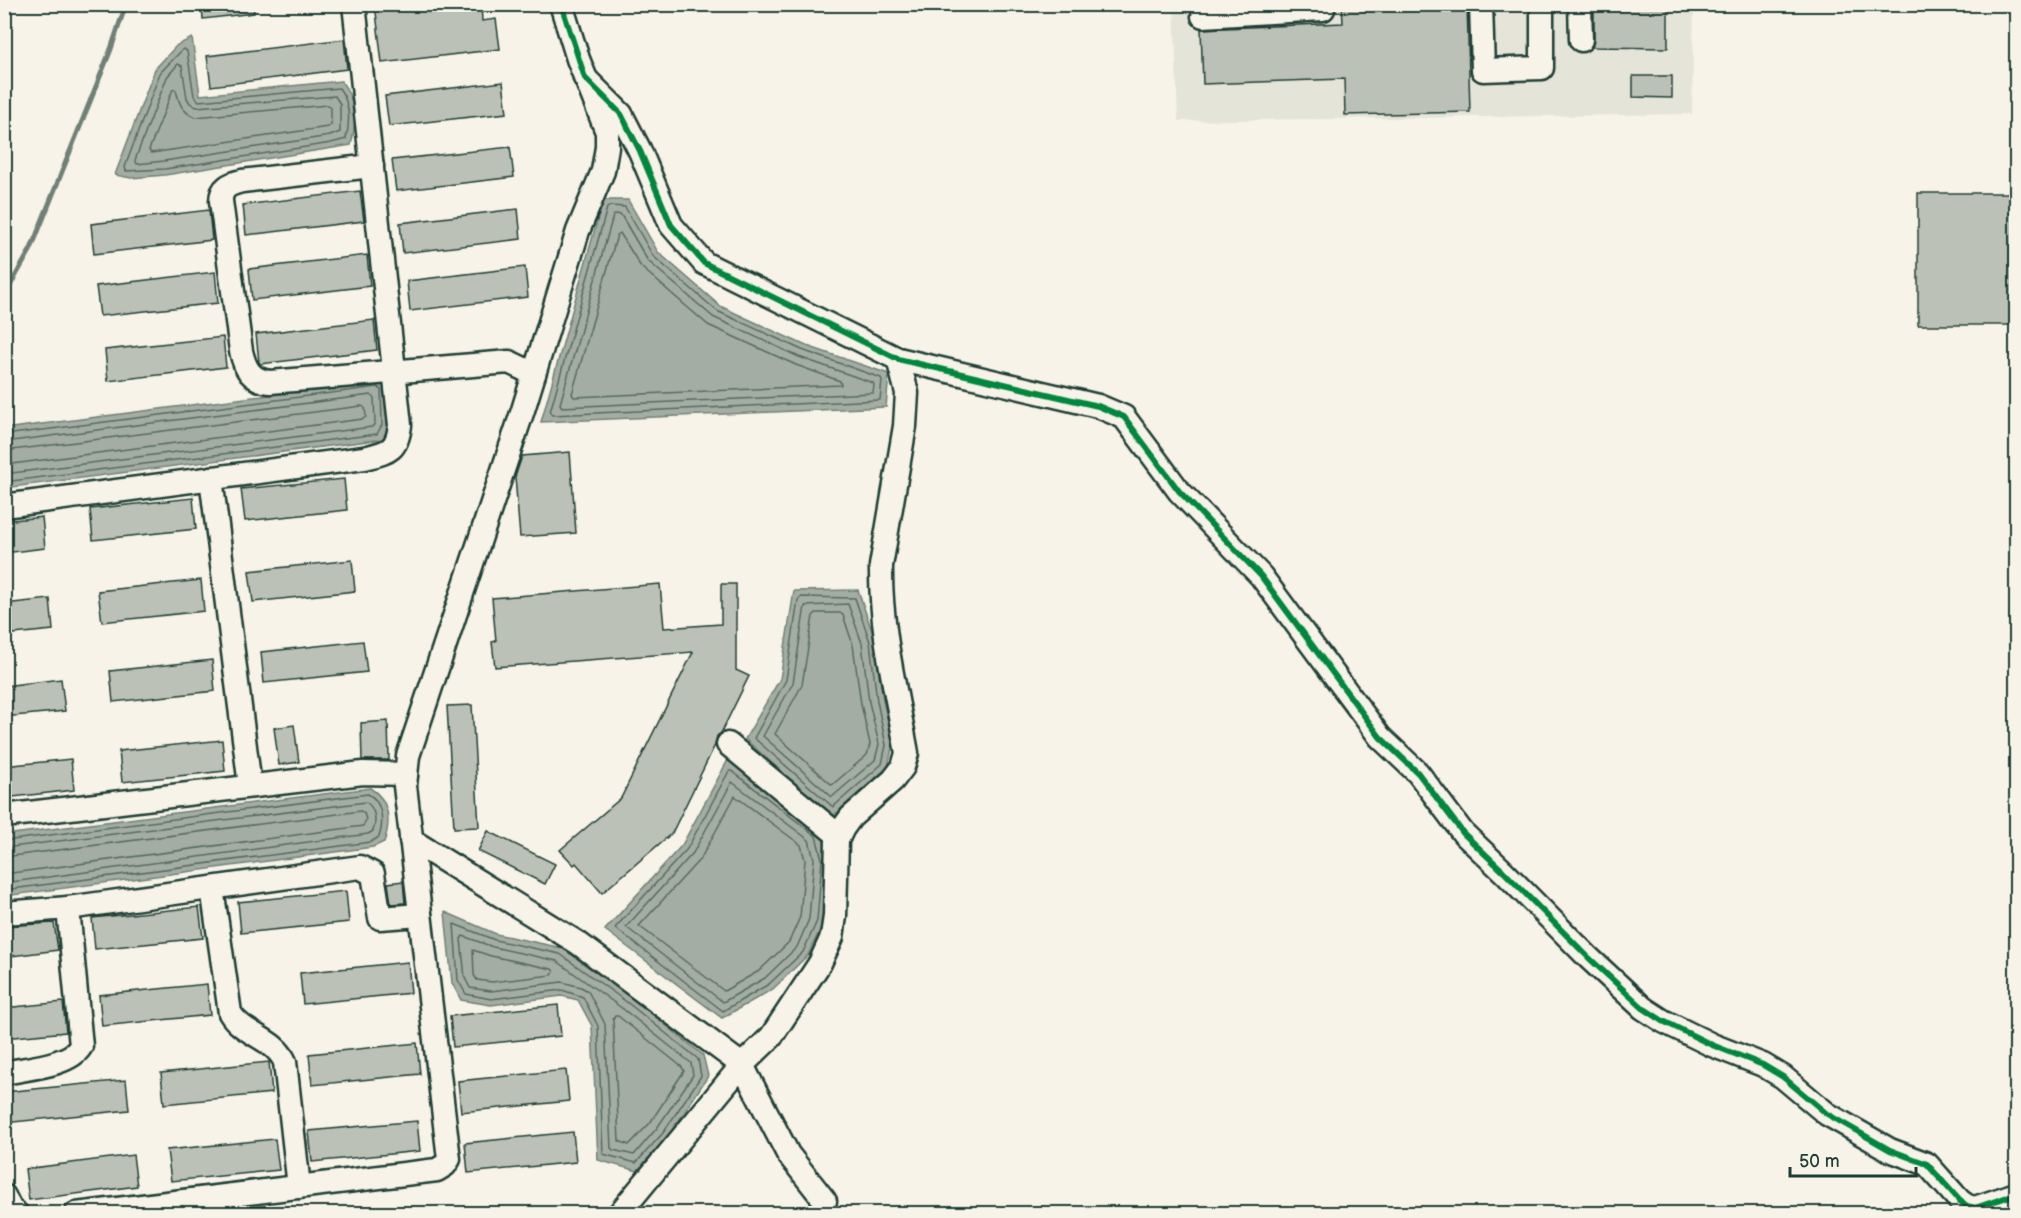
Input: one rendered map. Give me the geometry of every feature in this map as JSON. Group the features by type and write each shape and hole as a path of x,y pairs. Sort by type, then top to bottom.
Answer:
{"street":[{"path":"4,506 364,458 386,452 396,443 400,425 354,4"},
{"path":"76,1214 437,1170 449,1159 411,840 405,786 406,774 408,756 534,374 578,231 600,180 605,159 607,132 585,78 561,4"},
{"path":"1203,16 1323,9 1323,4"},
{"path":"1481,4 1483,70 1542,68 1542,4"},
{"path":"1580,4 1581,40"},
{"path":"585,78 621,114 640,151 671,225 704,263 898,359 1098,406 1125,417 1179,491 1261,576 1380,737 1418,773 1463,833 1643,1008 1663,1021 1712,1045 1763,1065 1783,1077 1827,1114 1890,1150 1927,1164 1967,1206 1975,1208 2016,1194"},
{"path":"372,166 242,181 225,186 221,193 221,201 241,351 246,369 254,378 270,382 509,362 534,374"},
{"path":"618,1214 742,1065 771,1037 820,963 832,937 835,916 838,837 851,817 893,780 903,767 907,753 885,634 880,592 881,566 906,417 907,393 898,359"},
{"path":"211,478 250,786"},
{"path":"728,744 838,837"},
{"path":"4,816 363,773 406,774"},
{"path":"411,840 578,943 742,1065 788,1154 825,1201"},
{"path":"4,913 68,908 360,867 373,874 380,918 420,915"},
{"path":"212,888 230,1013 237,1023 278,1050 285,1062 299,1187"},
{"path":"4,1072 63,1061 74,1055 81,1046 68,908"},
{"path":"4,1196 11,1210 17,1214"}],"shaded area":[{"path":"1174,5 1694,5 1692,114 1178,121"}],"water":[{"path":"192,38 200,95 341,81 353,104 355,119 351,145 165,175 131,178 115,175 155,69 177,45"},
{"path":"603,200 628,200 658,252 720,306 804,345 889,374 886,407 541,422"},
{"path":"387,380 388,426 383,439 5,488 4,429"},
{"path":"858,590 875,640 883,700 893,744 888,767 832,817 745,739 780,679 794,591"},
{"path":"728,760 822,833 828,858 823,923 808,955 773,989 722,1018 605,930 682,845"},
{"path":"370,788 382,799 388,819 384,842 373,847 5,896 5,835"},
{"path":"445,912 496,934 562,948 632,998 703,1055 708,1076 668,1137 637,1171 598,1160 592,1026 578,1000 562,996 491,1005 461,1000 452,983"}],"building":[{"path":"202,4 253,4 254,13 203,19"},
{"path":"375,4 481,4 482,21 496,19 500,49 382,63"},
{"path":"1342,4 1467,4 1470,112 1345,115 1344,79 1203,84 1201,29 1343,23"},
{"path":"1594,4 1668,4 1668,48 1592,47"},
{"path":"344,39 347,69 211,86 207,56"},
{"path":"1633,76 1672,76 1672,98 1633,97"},
{"path":"503,82 507,113 389,126 385,96"},
{"path":"510,147 514,177 396,191 392,160"},
{"path":"360,191 364,221 246,235 243,205"},
{"path":"1918,193 2016,193 2016,325 1918,325"},
{"path":"518,209 521,239 403,253 400,223"},
{"path":"209,210 212,240 94,254 91,224"},
{"path":"367,255 370,286 252,300 249,269"},
{"path":"525,267 528,297 410,311 407,281"},
{"path":"215,272 218,303 100,316 96,286"},
{"path":"374,320 377,350 260,364 259,362 256,334"},
{"path":"223,337 226,367 108,381 105,350"},
{"path":"570,452 576,533 520,537 515,477 522,456"},
{"path":"344,479 347,510 245,521 241,489"},
{"path":"193,498 196,529 93,540 90,509"},
{"path":"42,517 45,548 4,553 4,521"},
{"path":"352,560 355,591 253,602 249,571"},
{"path":"201,580 204,611 102,622 98,591"},
{"path":"660,584 664,628 721,624 721,584 736,584 736,670 749,676 721,733 717,736 715,745 672,833 602,893 576,863 574,865 560,850 621,798 693,652 495,667 492,642 496,641 492,598"},
{"path":"50,599 53,630 4,635 4,604"},
{"path":"363,641 367,672 264,683 261,652"},
{"path":"212,660 215,691 113,702 110,671"},
{"path":"61,679 65,711 4,717 4,686"},
{"path":"472,705 479,827 454,828 447,706"},
{"path":"388,721 389,760 362,760 361,723"},
{"path":"294,725 299,762 279,765 274,728"},
{"path":"222,740 225,771 122,782 119,751"},
{"path":"71,759 74,790 4,798 4,766"},
{"path":"488,831 555,864 545,884 478,851"},
{"path":"403,881 405,903 391,904 388,883"},
{"path":"346,891 349,922 241,933 238,902"},
{"path":"199,907 203,938 95,949 92,918"},
{"path":"54,923 58,950 4,957 4,926"},
{"path":"408,962 411,993 303,1004 300,973"},
{"path":"207,984 210,1015 102,1026 99,995"},
{"path":"63,1002 66,1032 4,1038 4,1008"},
{"path":"558,1005 561,1036 453,1047 450,1016"},
{"path":"417,1043 420,1074 312,1085 309,1054"},
{"path":"269,1062 272,1093 164,1104 161,1073"},
{"path":"566,1070 569,1101 461,1112 458,1081"},
{"path":"126,1080 129,1110 4,1123 4,1092"},
{"path":"417,1121 420,1151 312,1162 309,1131"},
{"path":"573,1132 576,1162 468,1173 465,1143"},
{"path":"275,1139 279,1170 171,1181 167,1150"},
{"path":"133,1155 137,1186 29,1200 25,1169"}],"waterway":[{"path":"4,296 31,249 111,49 126,4"}],"cycle path":[{"path":"561,4 585,78 621,114 640,151 671,225 704,263 898,359 1098,406 1124,417 1179,491 1261,576 1380,737 1418,773 1463,833 1643,1008 1663,1021 1712,1045 1763,1065 1783,1077 1827,1114 1890,1150 1927,1164 1967,1206 1975,1208 2016,1194"}]}
